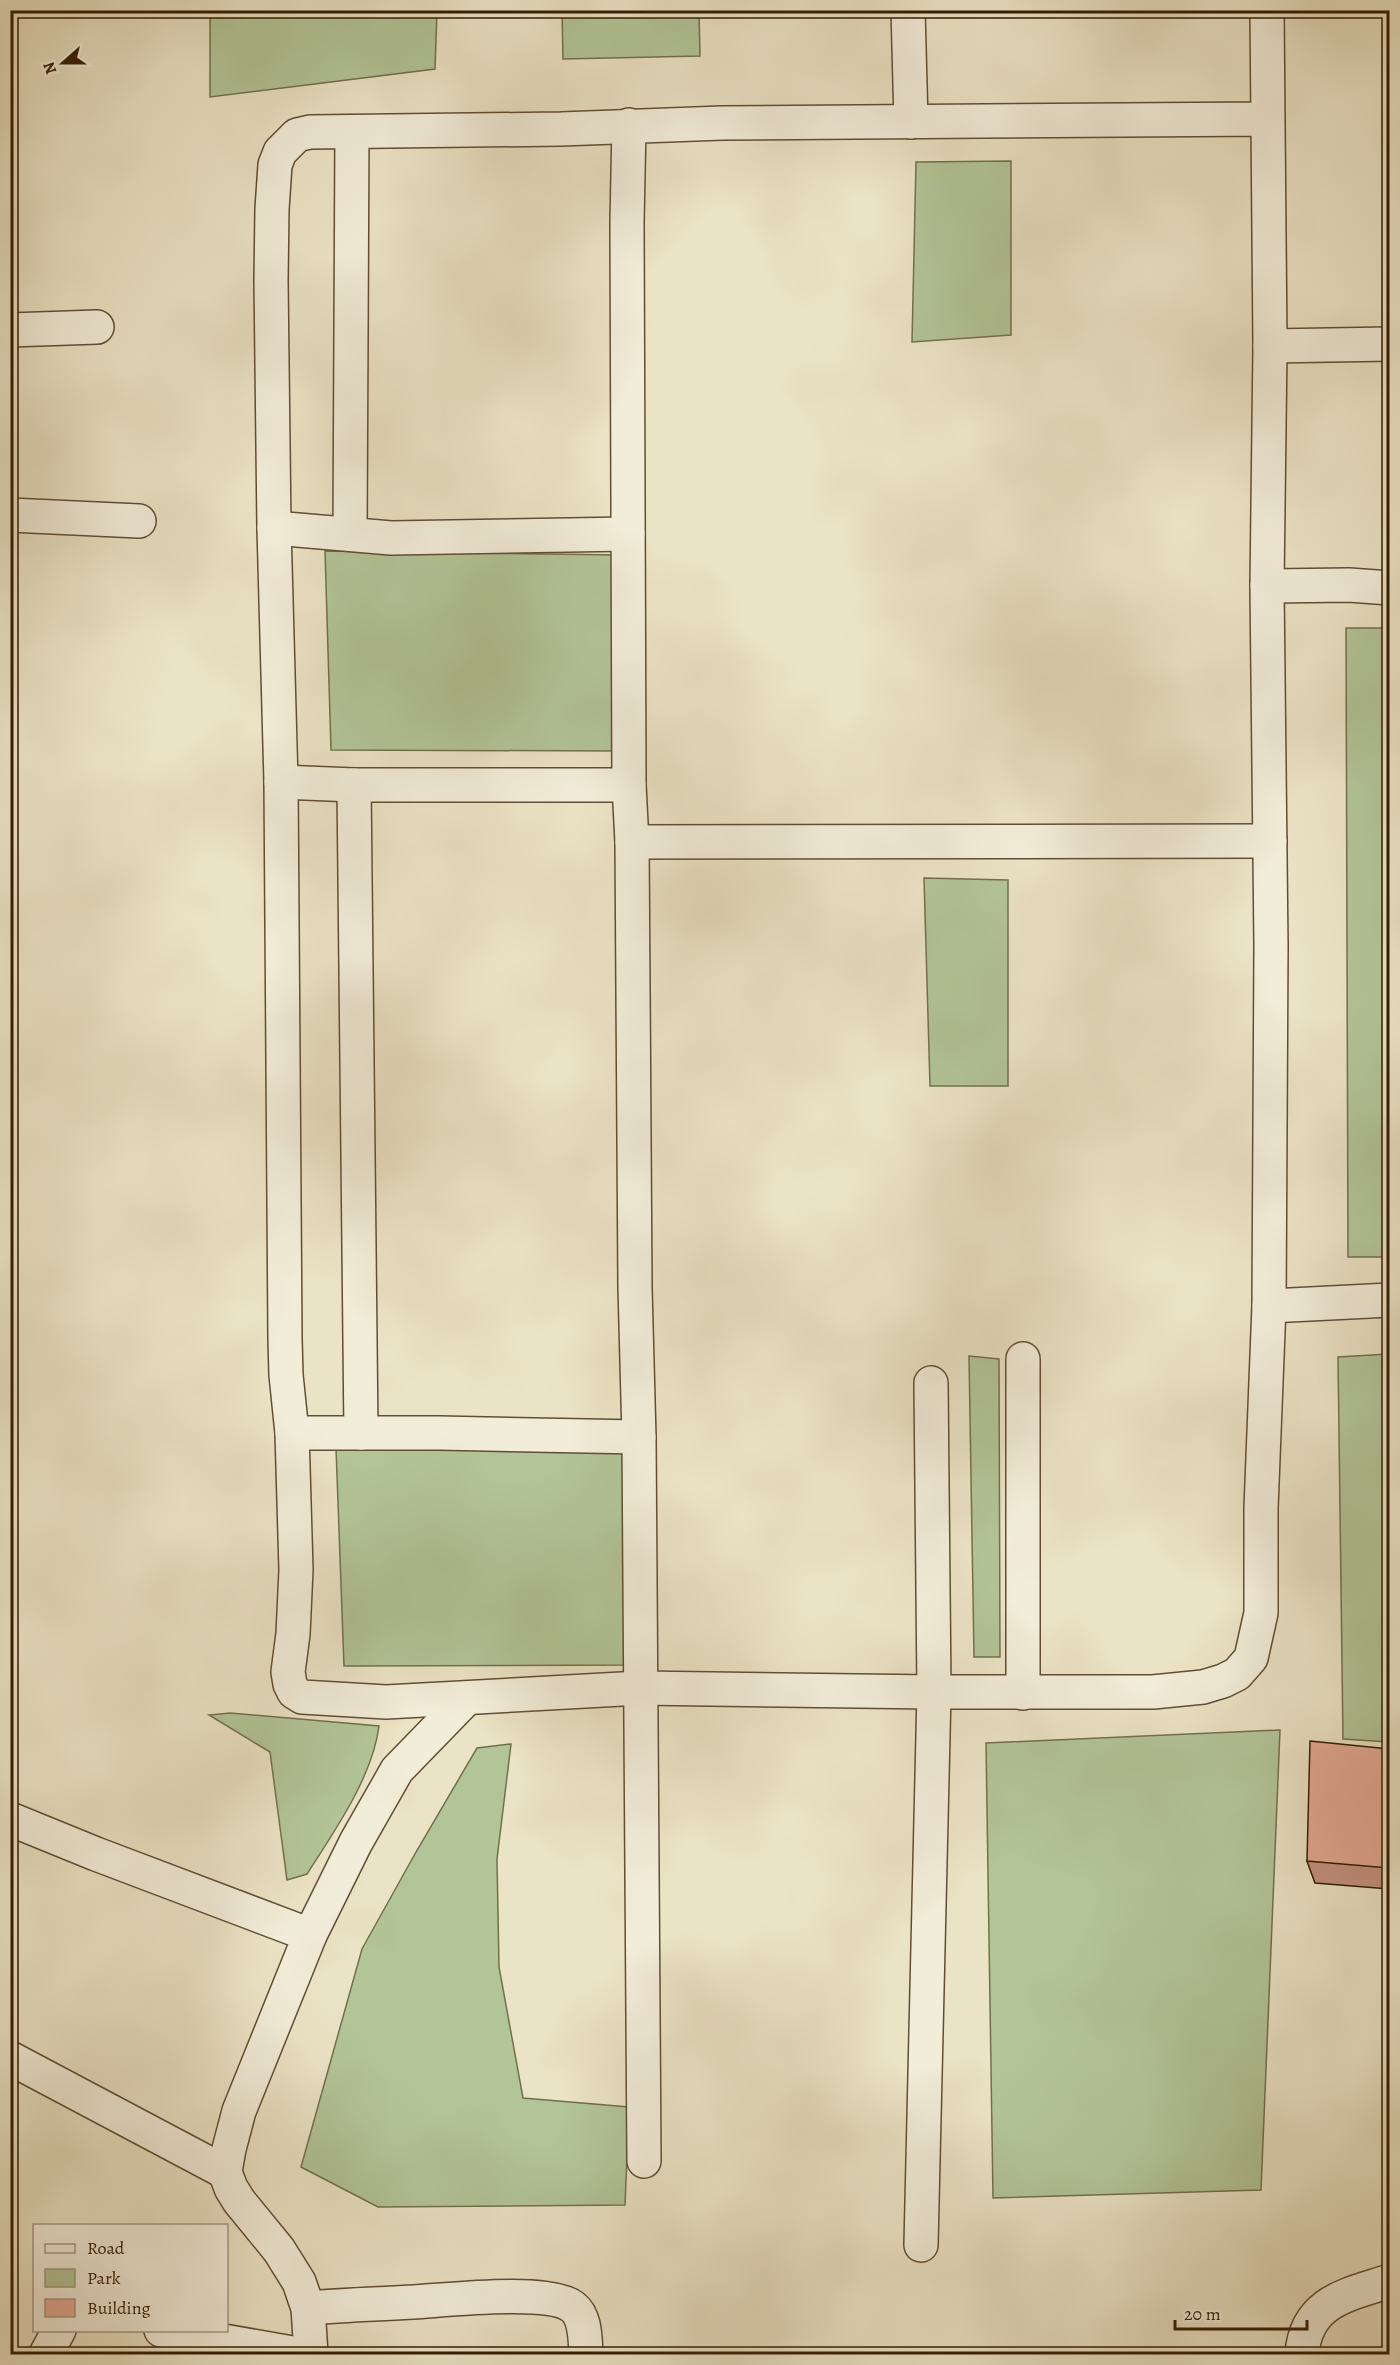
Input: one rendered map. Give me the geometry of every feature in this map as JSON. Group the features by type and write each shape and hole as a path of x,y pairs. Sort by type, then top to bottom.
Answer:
{"street":[{"path":"908,10 911,122"},
{"path":"1266,10 1270,346 1267,586 1270,841 1269,1306 1262,1497 1261,1613 1251,1658 1237,1674 1203,1687 1154,1692 1023,1693 640,1688 386,1702 302,1697 294,1692 288,1672 293,1634 296,1570 292,1433 286,1357 281,782 274,528 271,280 275,165 285,144 297,135 310,132 561,129 629,125 1266,119"},
{"path":"629,125 627,222 629,785 632,842 635,1287 639,1437 644,2161"},
{"path":"350,534 352,132"},
{"path":"10,330 97,327"},
{"path":"1270,346 1389,344"},
{"path":"10,515 138,521"},
{"path":"274,528 391,538 628,534"},
{"path":"1267,586 1349,585 1389,588"},
{"path":"281,782 354,785 629,785"},
{"path":"354,785 361,1433"},
{"path":"632,842 1270,841"},
{"path":"1269,1306 1389,1300"},
{"path":"1023,1359 1023,1693"},
{"path":"921,2245 934,1692 931,1383"},
{"path":"292,1433 639,1437"},
{"path":"225,2172 239,2111 310,1935 356,1842 397,1770 466,1699"},
{"path":"10,1819 310,1935"},
{"path":"10,2058 225,2172 239,2201 279,2250 299,2282 308,2308 311,2355"},
{"path":"1302,2355 1310,2323 1319,2312 1336,2298 1389,2281"},
{"path":"308,2308 518,2296 556,2300 573,2306 580,2316 585,2336 586,2355"},
{"path":"46,2355 46,2351 58,2332"},
{"path":"167,2332 298,2355"}],"green space":[{"path":"210,11 437,11 435,69 210,97"},
{"path":"562,11 699,11 700,56 563,59"},
{"path":"1011,161 1011,335 912,342 916,162"},
{"path":"325,551 620,555 617,751 331,750"},
{"path":"1346,628 1389,628 1389,1257 1348,1257"},
{"path":"924,878 1008,880 1008,1086 930,1086"},
{"path":"1390,1354 1389,1742 1343,1739 1338,1357"},
{"path":"969,1356 999,1359 1000,1657 974,1657"},
{"path":"627,1446 636,1665 344,1666 336,1448"},
{"path":"230,1713 379,1726 375,1745 361,1784 307,1874 287,1880 270,1752 209,1715"},
{"path":"1280,1730 1261,2190 993,2198 986,1743"},
{"path":"511,1744 497,1859 499,1967 523,2098 629,2107 625,2205 378,2207 301,2167 362,1949 477,1748"}],"building":[{"path":"1310,1741 1389,1749 1389,1868 1307,1861"}]}
